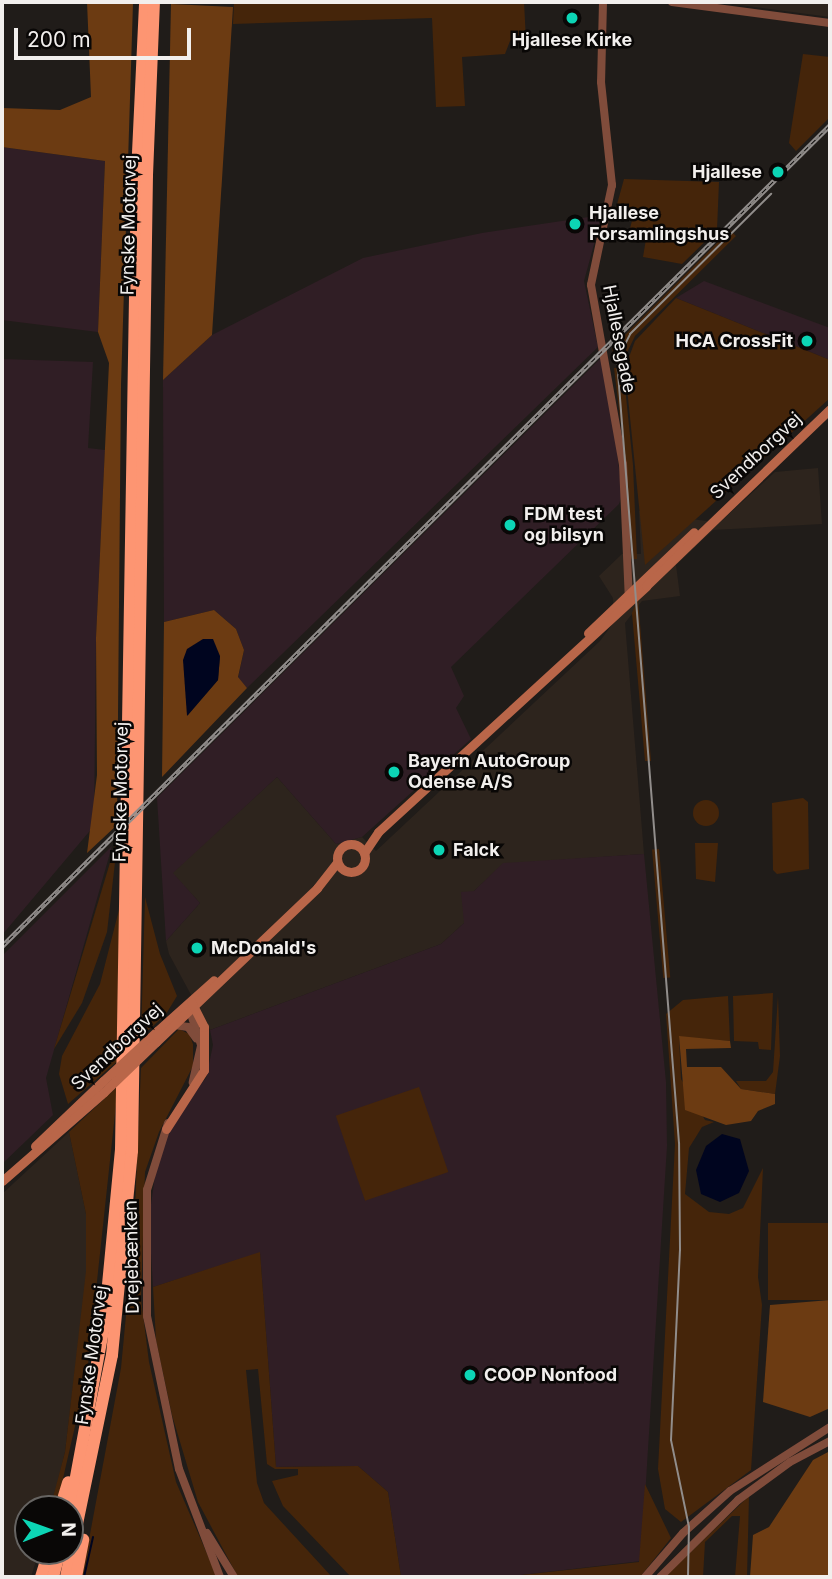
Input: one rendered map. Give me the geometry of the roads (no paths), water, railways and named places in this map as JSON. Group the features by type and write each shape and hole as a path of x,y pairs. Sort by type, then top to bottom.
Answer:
{"highway":[{"name":"Fynske Motorvej","path":"73,1495 85,1439 110,1279 124,1089 137,174 145,2"},
{"name":"Fynske Motorvej","path":"66,1577 112,1356 132,1151 147,175 154,2"},
{"path":"76,1577 107,1413 112,1356"},
{"path":"65,1495 85,1439"}],"main road":[{"name":"Svendborgvej","path":"2,1181 104,1092 317,888 337,862 341,847 360,849 580,643 629,602 704,526 830,409"},
{"name":"Svendborgvej","path":"580,643 628,590 704,526"},
{"name":"Svendborgvej","path":"317,888 344,871 362,868 360,849"},
{"path":"337,862 344,871"},
{"name":"Svendborgvej","path":"13,1171 157,1031 191,1006"},
{"path":"166,1129 204,1070 206,1038 191,1006"}],"street":[{"name":"Hjallesegade","path":"603,2 601,82 612,185 591,285 618,421 629,602"},
{"path":"673,2 830,23"},
{"name":"Drejebænken","path":"191,1006 201,1046 197,1072 166,1129 147,1190 147,1316 166,1423 220,1577"},
{"path":"174,1025 185,1025 195,1035 197,1072"},
{"path":"645,1577 700,1516 736,1486 830,1427"},
{"path":"660,1577 738,1500 790,1462 830,1441"},
{"name":"Drejebænken","path":"199,1518 234,1577"}],"water":[{"path":"203,639 213,639 220,656 218,680 187,716 183,660 187,649"},
{"path":"722,1134 740,1139 749,1171 739,1193 720,1202 701,1194 696,1170 706,1146"}],"waterway":[{"path":"84,1577 93,1537"}],"tram line":[{"path":"688,1577 689,1527 671,1440 680,1250 679,1143 617,360 630,334 771,194"}],"railway":[{"path":"2,946 830,125"}],"place":[{"name":"Hjallese Kirke","path":"572,18"},
{"name":"Hjallese","path":"778,172"},
{"name":"Hjallese Forsamlingshus","path":"575,224"},
{"name":"HCA CrossFit","path":"807,341"},
{"name":"FDM test og bilsyn","path":"510,525"},
{"name":"Bayern AutoGroup Odense A/S","path":"394,772"},
{"name":"Falck","path":"439,850"},
{"name":"McDonald's","path":"197,948"},
{"name":"COOP Nonfood","path":"470,1375"}]}
